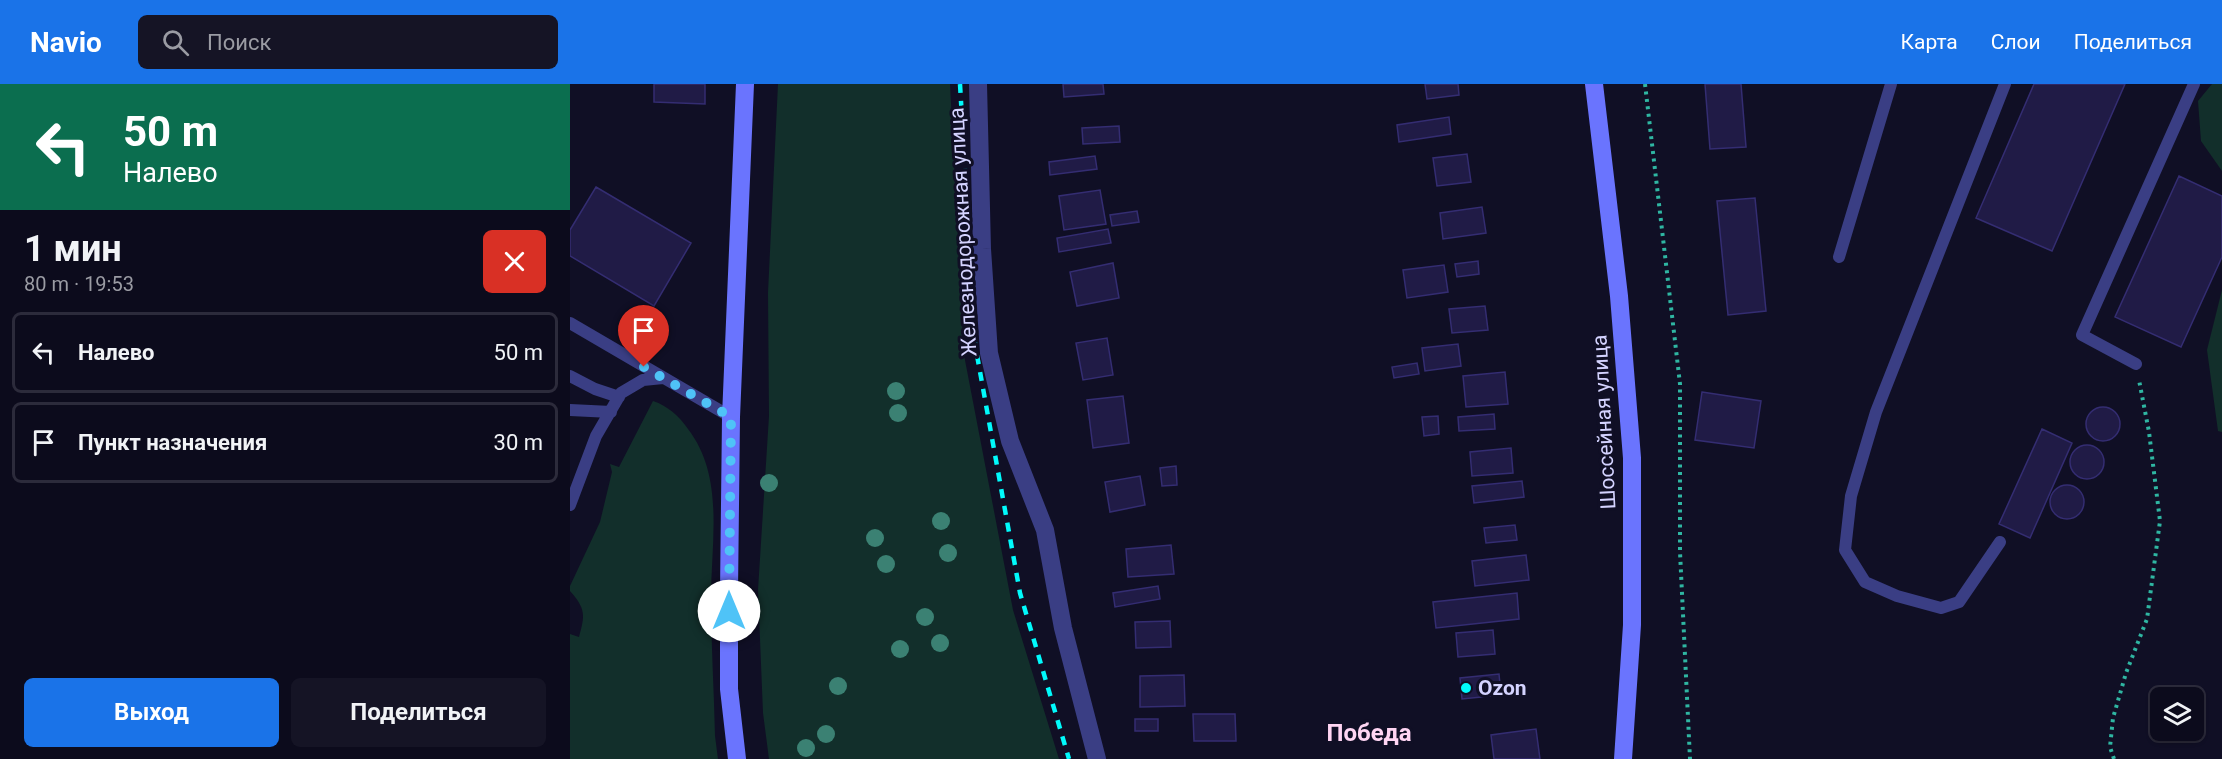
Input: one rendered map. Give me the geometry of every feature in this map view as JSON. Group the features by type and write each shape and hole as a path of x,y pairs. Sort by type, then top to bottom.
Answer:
{"main road":[{"path":"737,759 729,689 731,417 745,84"},
{"name":"Шоссейная улица","path":"1594,84 1619,296 1632,458 1632,625 1623,759"}],"street":[{"name":"Железнодорожная улица","path":"978,84 982,249 989,353 1010,441 1044,530 1064,628 1097,759"}],"lane":[{"path":"1839,257 1891,84"},
{"path":"2000,542 1959,602 1941,608 1896,596 1865,582 1845,550 1851,496 1876,412 2005,84"},
{"path":"2136,364 2082,335 2194,84"},
{"path":"570,323 731,417"},
{"path":"570,376 595,389 619,397"},
{"path":"570,505 596,436 621,393 643,380 663,378"},
{"path":"570,410 610,412"}],"path":[{"path":"1645,84 1680,384 1680,552 1690,759"},
{"path":"2114,759 2110,747 2113,718 2126,673 2147,619 2160,521 2149,432 2136,364"}],"green space":[{"path":"778,84 950,84 964,355 1013,610 1059,759 769,759 763,713 758,590 769,416 768,293"},
{"path":"2212,84 2222,84 2222,171 2201,141 2198,101"},
{"path":"2222,290 2222,432 2218,431 2207,350"},
{"path":"653,401 673,412 688,429 700,448 712,489 711,632 718,759 570,759 570,634 579,637 583,612 570,591 570,586 600,522 612,472 610,464 619,467"}],"building":[{"path":"654,84 705,84 705,104 654,102"},
{"path":"1063,84 1103,84 1104,94 1064,97"},
{"path":"1425,84 1458,84 1459,95 1427,99"},
{"path":"1705,84 1741,84 1746,147 1710,149"},
{"path":"2034,84 2125,84 2052,251 1976,218"},
{"path":"1449,117 1451,134 1399,142 1397,125"},
{"path":"1119,126 1120,142 1083,144 1082,128"},
{"path":"1467,154 1471,182 1437,186 1433,158"},
{"path":"1095,156 1097,169 1050,175 1049,162"},
{"path":"2179,176 2222,196 2222,257 2181,347 2115,317"},
{"path":"596,187 691,243 654,306 570,256 570,230"},
{"path":"1100,190 1106,224 1064,230 1059,196"},
{"path":"1755,198 1766,311 1728,315 1717,201"},
{"path":"1482,207 1486,233 1443,239 1440,213"},
{"path":"1137,211 1139,222 1112,226 1110,215"},
{"path":"1108,229 1111,243 1059,252 1057,238"},
{"path":"1478,261 1479,274 1457,277 1455,264"},
{"path":"1113,263 1119,298 1077,306 1070,272"},
{"path":"1444,265 1448,292 1407,298 1403,270"},
{"path":"1485,306 1488,330 1452,333 1449,309"},
{"path":"1107,338 1113,375 1083,380 1076,343"},
{"path":"1458,344 1461,366 1425,371 1422,348"},
{"path":"1417,363 1419,374 1394,378 1392,367"},
{"path":"1505,372 1508,404 1466,407 1463,376"},
{"path":"1702,392 1761,401 1754,448 1695,440"},
{"path":"1123,396 1129,443 1093,448 1087,400"},
{"path":"2103,407 2115,412 2120,424 2115,436 2103,441 2091,436 2086,424 2091,412"},
{"path":"1494,414 1495,429 1459,431 1458,417"},
{"path":"1438,416 1439,434 1424,436 1422,417"},
{"path":"2042,429 2072,443 2030,538 1999,524"},
{"path":"2087,445 2099,450 2104,462 2099,474 2087,479 2075,474 2070,462 2075,450"},
{"path":"1511,448 1513,473 1472,476 1470,452"},
{"path":"1176,466 1177,485 1162,486 1160,468"},
{"path":"1140,476 1145,505 1110,512 1105,482"},
{"path":"1522,481 1524,497 1474,503 1472,486"},
{"path":"2067,485 2079,490 2084,502 2079,514 2067,519 2055,514 2050,502 2055,490"},
{"path":"1515,525 1517,540 1486,543 1484,528"},
{"path":"1171,545 1174,574 1128,577 1126,549"},
{"path":"1526,555 1529,580 1475,586 1472,561"},
{"path":"1158,586 1160,599 1115,607 1113,593"},
{"path":"1517,593 1519,619 1436,628 1433,602"},
{"path":"1170,621 1171,647 1136,648 1135,622"},
{"path":"1493,630 1495,654 1458,657 1456,633"},
{"path":"1499,674 1501,695 1462,699 1460,678"},
{"path":"1184,675 1185,706 1140,707 1140,676"},
{"path":"1193,714 1235,714 1236,741 1194,741"},
{"path":"1135,719 1158,719 1158,731 1135,731"},
{"path":"1536,729 1540,759 1494,759 1491,735"}],"railway":[{"path":"960,84 975,344 1020,593 1069,759"}],"place":[{"name":"Ozon","path":"1466,688"}],"district":[{"name":"Победа","path":"1369,733"}],"route":[{"path":"644,367 731,417 729,611"}]}
